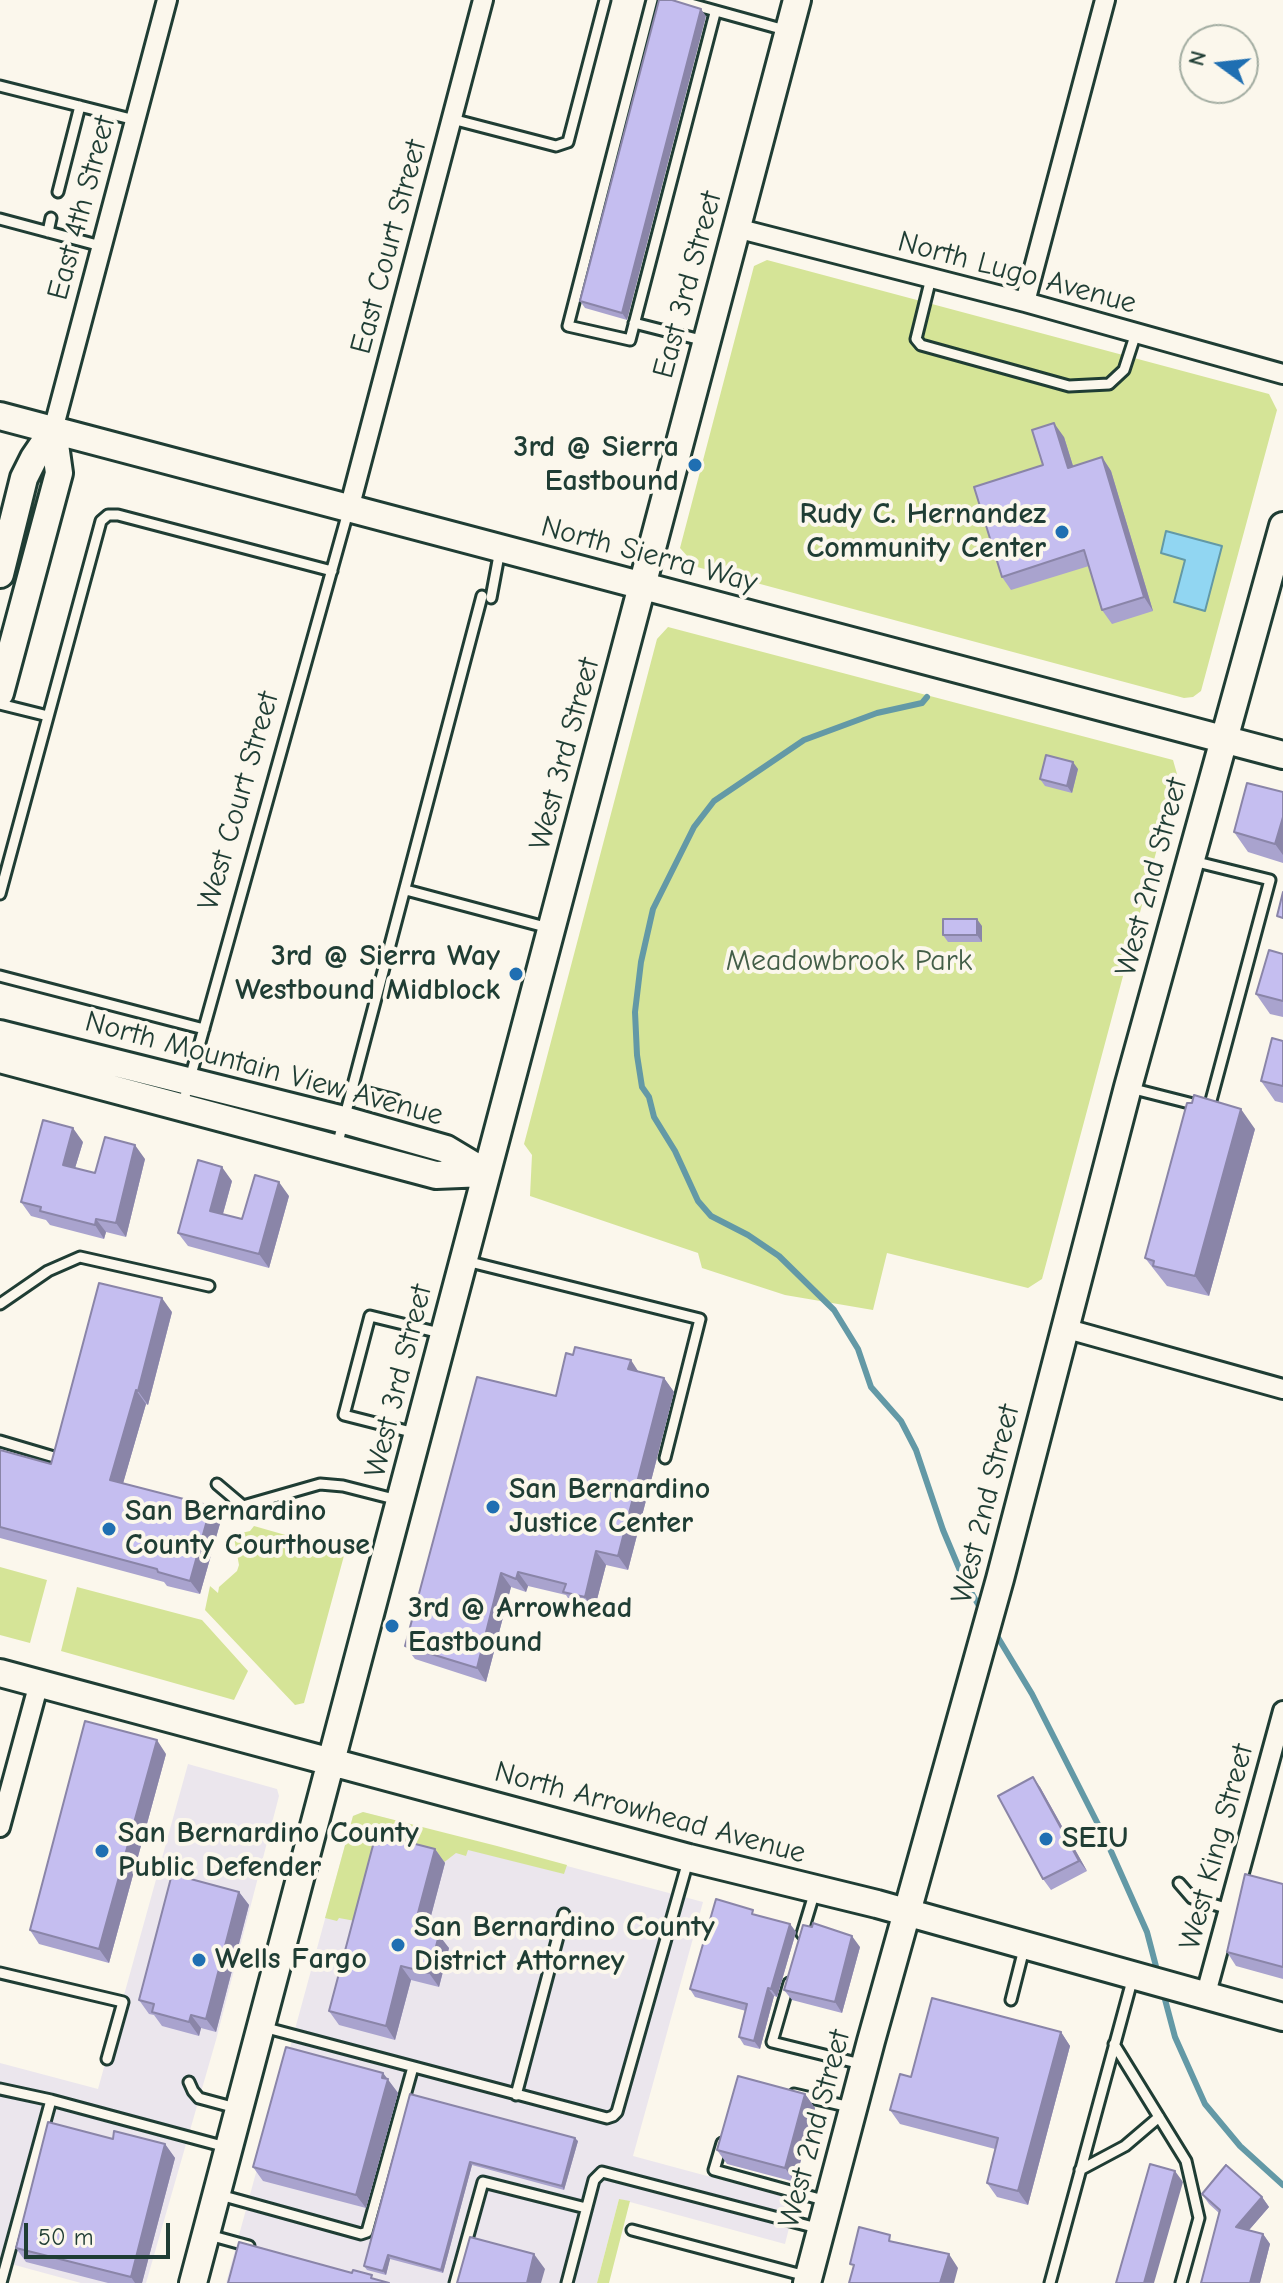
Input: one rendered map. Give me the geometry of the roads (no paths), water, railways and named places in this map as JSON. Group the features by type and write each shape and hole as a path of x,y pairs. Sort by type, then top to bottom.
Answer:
{"street":[{"name":"East 4th Street","path":"53,430 167,0"},
{"name":"East Court Street","path":"349,509 483,0"},
{"name":"East 3rd Street","path":"641,587 797,0"},
{"path":"1025,302 1105,0"},
{"name":"North Lugo Avenue","path":"736,228 1025,302 1283,374"},
{"name":"North Sierra Way","path":"0,416 1283,755"},
{"path":"0,574 24,478 53,430"},
{"path":"0,693 59,473 53,430"},
{"name":"West 2nd Street","path":"808,2280 864,2065 1000,1579 1128,1087 1283,526"},
{"name":"West 3rd Street","path":"193,2283 641,587"},
{"name":"North Mountain View Avenue","path":"0,1034 186,1095 336,1149 436,1175 486,1173"},
{"name":"North Mountain View Avenue","path":"0,1059 186,1095 344,1120 446,1149 486,1173"},
{"path":"1064,1328 1281,1386"},
{"name":"North Arrowhead Avenue","path":"0,1673 689,1858 907,1912 1127,1976 1283,2017"},
{"path":"0,1827 39,1683"},
{"name":"West King Street","path":"1195,1994 1229,1909 1283,1711"}],"lane":[{"path":"452,119 556,146 568,142 605,0"},
{"path":"652,0 568,326 630,340 715,13"},
{"path":"676,0 788,31"},
{"path":"0,86 135,120"},
{"path":"58,192 80,106"},
{"path":"48,232 51,218"},
{"path":"4,220 101,246"},
{"path":"931,278 916,339 921,345 1069,386 1109,384 1124,370 1136,333"},
{"path":"634,323 706,341"},
{"name":"West Court Street","path":"186,1095 349,509"},
{"path":"0,894 101,521 108,515 118,515 332,571"},
{"path":"336,1149 500,549"},
{"path":"0,704 48,716"},
{"path":"1128,1087 1209,1108 1270,880 1190,860"},
{"path":"406,890 552,929"},
{"path":"0,976 204,1029"},
{"path":"353,1089 396,1100"},
{"path":"0,1304 48,1271 80,1257 209,1286"},
{"path":"462,1261 700,1319 665,1458"},
{"path":"419,1434 344,1415 370,1316 444,1333"},
{"path":"0,1441 54,1457"},
{"path":"217,1484 243,1506 320,1484 343,1486 401,1501"},
{"path":"262,2027 607,2118 617,2112 689,1858"},
{"path":"1179,1883 1192,1898 1229,1909"},
{"path":"801,1937 815,1889"},
{"path":"516,2095 564,1914"},
{"path":"1011,2000 1025,1946"},
{"path":"793,1967 772,2042 864,2065"},
{"path":"0,1973 123,2002 107,2059"},
{"path":"1050,2283 1114,2044 1127,1976"},
{"path":"1114,2044 1186,2161 1199,2218 1181,2283"},
{"path":"217,2194 361,2234 367,2232 413,2067"},
{"path":"189,2082 199,2098 240,2109"},
{"path":"0,2089 229,2148"},
{"path":"782,2091 853,2108"},
{"path":"1,2283 51,2100"},
{"path":"1080,2170 1125,2146 1159,2117"},
{"path":"726,2125 714,2170 829,2201"},
{"path":"567,2283 597,2174 608,2173 821,2229"},
{"path":"455,2283 483,2182 587,2206"},
{"path":"632,2230 808,2280"},
{"path":"206,2234 266,2250"}],"water":[{"path":"1166,531 1222,546 1205,611 1174,602 1185,560 1161,553"}],"waterway":[{"path":"927,697 922,703 877,713 804,740 714,801 694,827 653,909 641,962 635,1012 637,1055 642,1087 649,1097 654,1117 675,1151 698,1201 711,1216 779,1256 834,1310 858,1349 871,1387 901,1421 916,1450 943,1530 964,1580 982,1611"},
{"path":"994,1631 1032,1694 1106,1840 1147,1932 1158,1974"},
{"path":"1163,1992 1175,2037 1205,2104 1240,2146 1283,2185"}],"place":[{"name":"3rd @ Sierra Eastbound","path":"695,465"},
{"name":"Rudy C. Hernandez Community Center","path":"1062,532"},
{"name":"3rd @ Sierra Way Westbound Midblock","path":"516,974"},
{"name":"San Bernardino Justice Center","path":"493,1507"},
{"name":"San Bernardino County Courthouse","path":"109,1529"},
{"name":"3rd @ Arrowhead Eastbound","path":"392,1626"},
{"name":"SEIU","path":"1046,1839"},
{"name":"San Bernardino County Public Defender","path":"102,1851"},
{"name":"San Bernardino County District Attorney","path":"398,1945"},
{"name":"Wells Fargo","path":"199,1960"}],"park label":[{"name":"Meadowbrook Park","path":"849,962"}]}
